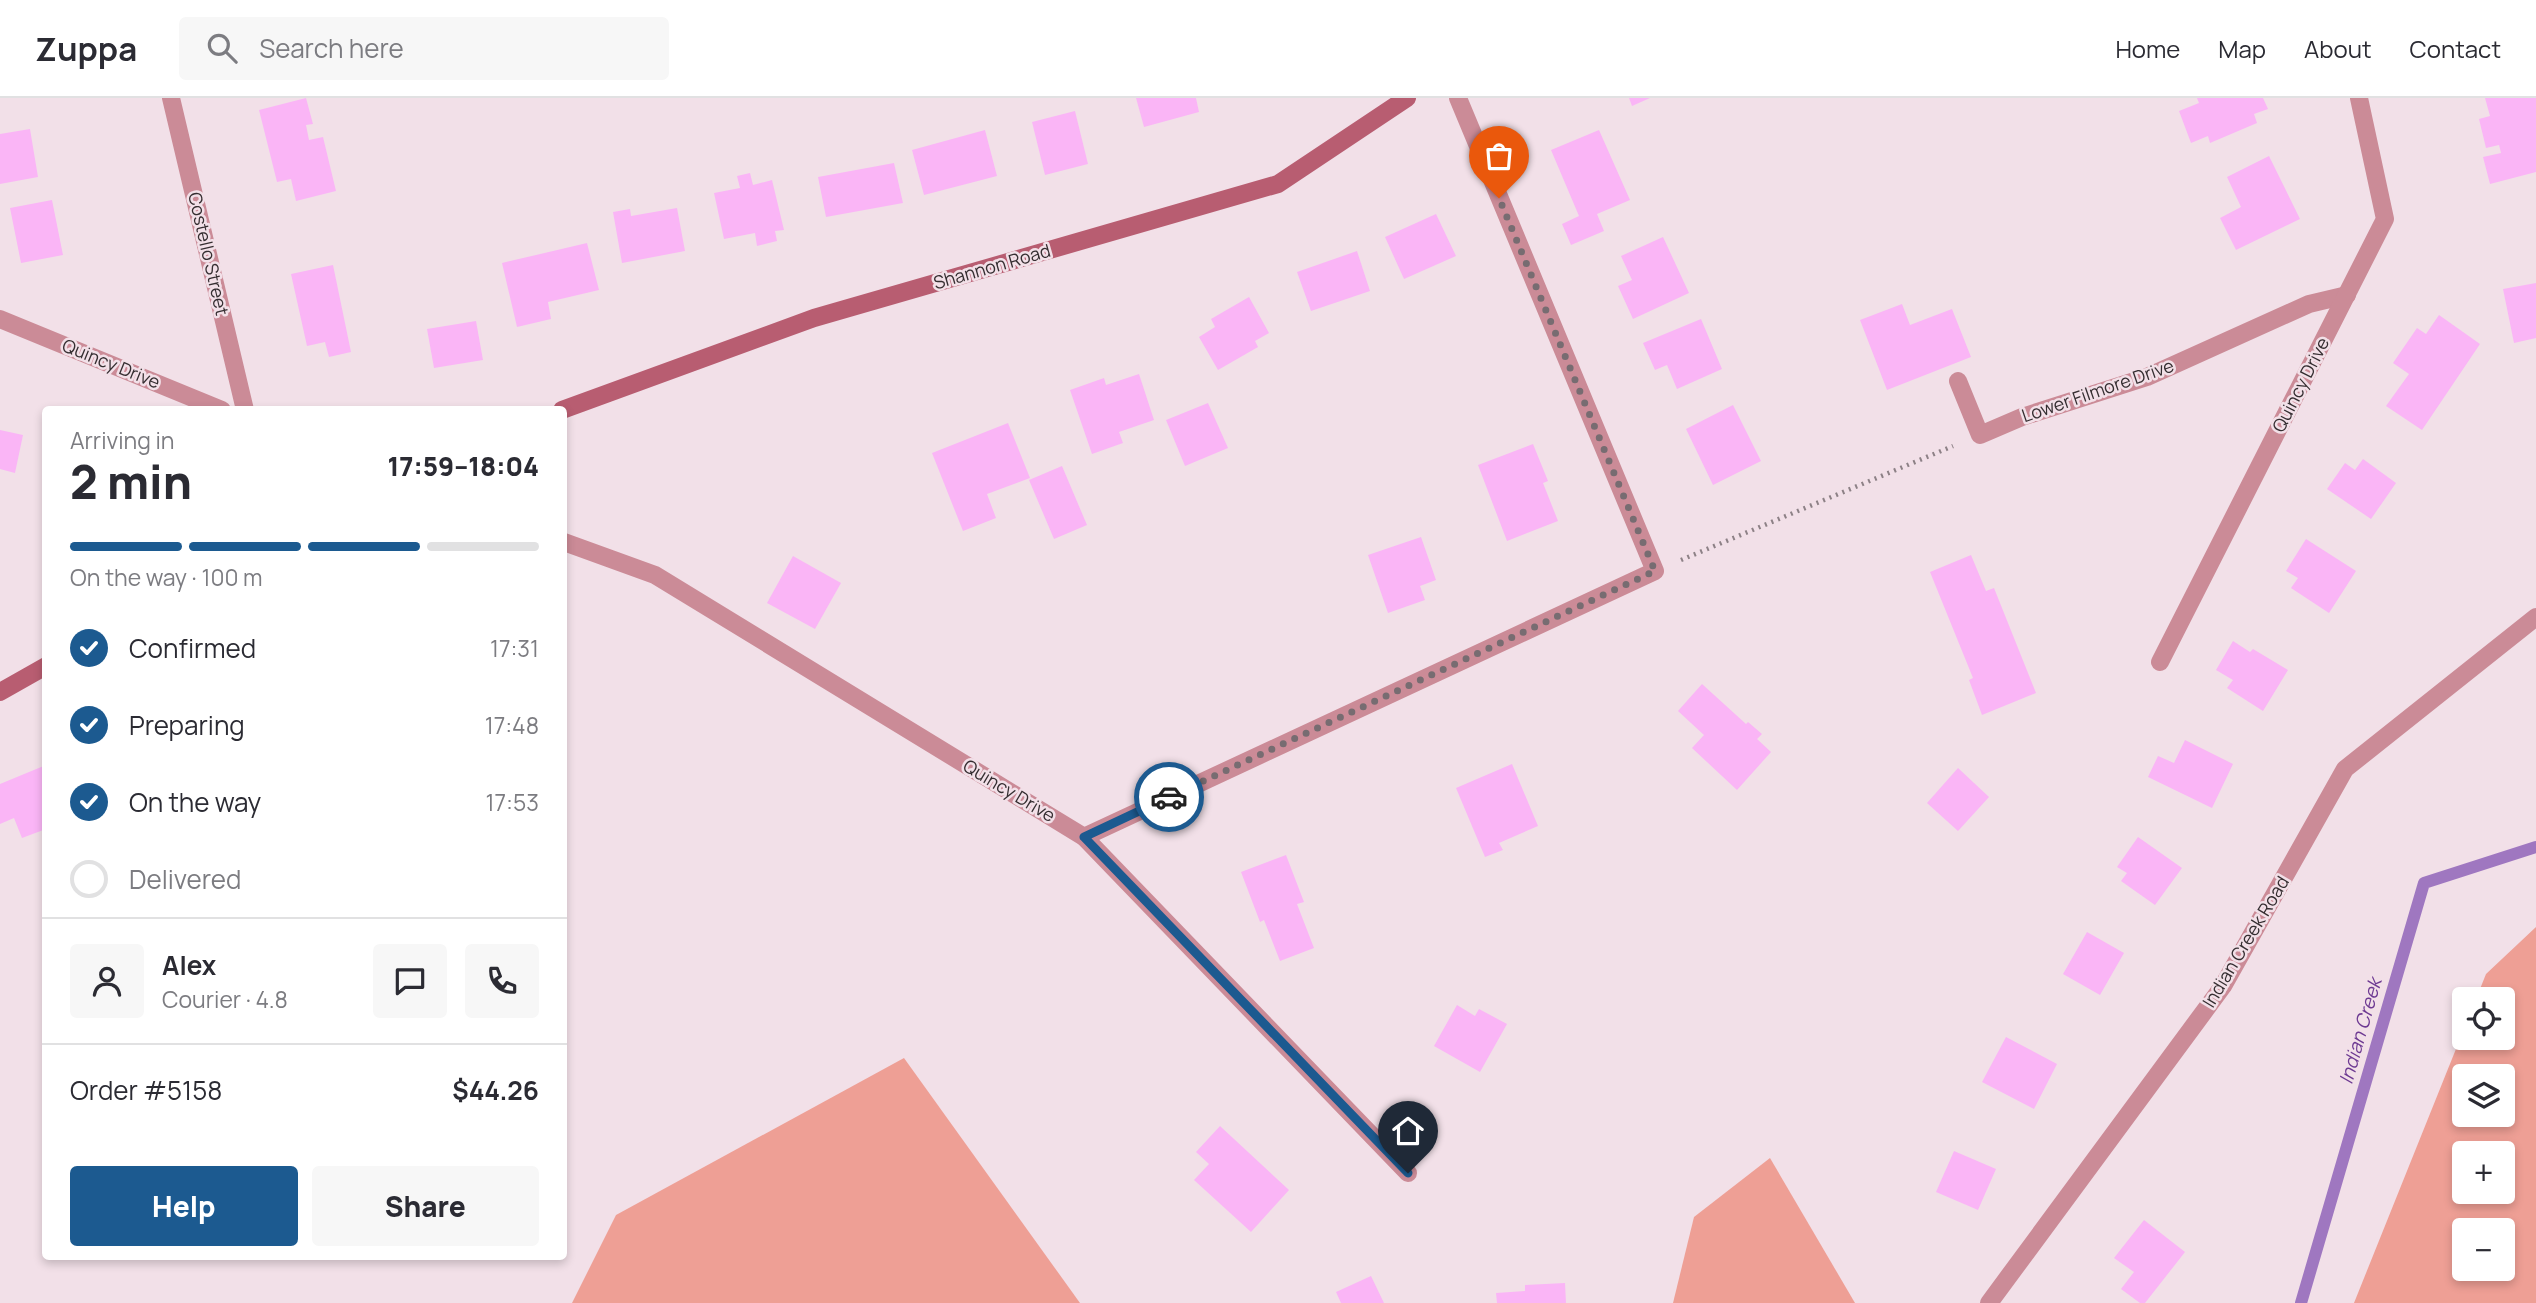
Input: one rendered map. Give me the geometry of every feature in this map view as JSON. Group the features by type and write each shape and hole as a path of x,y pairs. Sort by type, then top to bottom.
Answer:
{"street":[{"name":"Costello Street","path":"172,98 244,406"},
{"name":"Shannon Road","path":"567,408 814,318 1278,184 1407,98"},
{"path":"1084,837 1655,571 1458,98"},
{"name":"Quincy Drive","path":"2160,662 2385,219 2359,98"},
{"name":"Lower Filmore Drive","path":"1980,435 2022,417 2147,377 2309,304 2347,295"},
{"name":"Quincy Drive","path":"0,319 212,406"},
{"path":"1958,381 1980,435"},
{"name":"Quincy Drive","path":"567,543 655,575 1084,837 1408,1173"},
{"name":"Indian Creek Road","path":"1989,1303 2223,986 2345,769 2536,617"},
{"path":"0,692 42,668"}],"path":[{"path":"1655,571 1980,435"}],"shaded area":[{"path":"2536,927 2536,1303 2354,1303 2456,1050 2515,1050 2515,987 2481,987 2486,974"},
{"path":"904,1058 1080,1303 572,1303 616,1215"},
{"path":"1770,1158 1855,1303 1673,1303 1694,1217"}],"building":[{"path":"306,98 313,124 306,125 309,140 323,137 336,191 296,201 291,179 277,182 259,110"},
{"path":"1136,98 1196,98 1199,112 1144,127"},
{"path":"1629,98 1650,98 1632,106"},
{"path":"2197,98 2263,98 2268,109 2254,114 2257,123 2210,143 2208,136 2191,143 2179,111 2199,103"},
{"path":"2485,98 2536,98 2536,172 2490,184 2483,157 2501,153 2499,145 2486,148 2479,119 2490,116"},
{"path":"1075,111 1088,164 1045,175 1032,122"},
{"path":"30,129 38,177 0,184 0,134"},
{"path":"985,130 997,176 924,195 912,150"},
{"path":"1599,130 1630,200 1597,214 1604,231 1571,245 1562,224 1579,216 1551,150"},
{"path":"2269,156 2300,219 2236,250 2220,218 2241,207 2227,177"},
{"path":"894,163 903,203 826,217 818,177"},
{"path":"750,173 753,185 772,180 784,230 775,231 777,241 757,246 755,233 724,239 714,193 740,188 737,176"},
{"path":"52,200 63,255 21,263 10,208"},
{"path":"677,208 685,251 622,263 613,212 630,209 631,216"},
{"path":"1436,214 1456,256 1404,279 1385,237"},
{"path":"1663,237 1689,293 1633,319 1618,286 1632,280 1621,256"},
{"path":"587,243 599,290 548,302 551,319 517,327 502,263"},
{"path":"1357,251 1370,291 1311,311 1297,272"},
{"path":"333,265 351,352 329,357 325,342 307,346 291,274"},
{"path":"2536,283 2536,338 2514,343 2503,289"},
{"path":"1249,297 1269,333 1255,341 1258,347 1218,370 1199,337 1215,327 1211,319"},
{"path":"1902,304 1910,325 1952,309 1971,357 1887,390 1860,320"},
{"path":"2439,315 2480,344 2422,430 2386,406 2409,374 2393,363 2417,328 2426,334"},
{"path":"1701,319 1722,369 1677,389 1667,365 1655,370 1643,343"},
{"path":"476,321 483,360 434,368 427,329"},
{"path":"1139,374 1154,420 1119,432 1123,443 1092,454 1070,390 1104,378 1106,385"},
{"path":"1208,403 1228,448 1185,466 1166,420"},
{"path":"1733,405 1761,461 1713,485 1686,429"},
{"path":"1008,423 1030,478 987,494 996,518 963,531 932,453"},
{"path":"0,430 23,435 15,473 0,469"},
{"path":"1533,444 1548,481 1543,483 1558,521 1507,541 1478,465"},
{"path":"2363,459 2396,483 2371,519 2327,489 2345,463 2355,470"},
{"path":"1062,466 1087,525 1054,539 1029,480"},
{"path":"1421,537 1436,580 1420,586 1425,600 1388,613 1368,555"},
{"path":"2306,539 2356,571 2329,613 2291,588 2298,578 2286,571"},
{"path":"1971,555 1986,591 1994,588 2036,693 1982,715 1969,680 1973,678 1930,572"},
{"path":"793,556 841,583 815,629 767,603"},
{"path":"2233,641 2250,652 2253,649 2288,670 2263,711 2227,688 2233,680 2216,670"},
{"path":"1702,684 1746,724 1748,722 1762,734 1757,739 1771,752 1737,790 1692,748 1704,735 1678,711"},
{"path":"2185,740 2233,764 2212,808 2148,777 2158,756 2174,763"},
{"path":"1512,764 1538,826 1499,843 1503,850 1485,857 1456,788"},
{"path":"42,767 42,830 22,838 14,818 0,824 0,784"},
{"path":"1958,768 1989,797 1958,831 1927,803"},
{"path":"2138,837 2182,868 2155,905 2121,881 2127,873 2117,867"},
{"path":"1286,855 1304,902 1297,904 1314,948 1280,961 1264,920 1260,922 1241,872"},
{"path":"2087,932 2124,953 2100,995 2063,974"},
{"path":"1457,1005 1475,1016 1479,1009 1507,1024 1480,1072 1434,1046"},
{"path":"2006,1037 2057,1064 2034,1109 1982,1082"},
{"path":"1220,1126 1289,1190 1251,1232 1194,1180 1209,1164 1196,1152"},
{"path":"1954,1151 1996,1169 1978,1210 1936,1192"},
{"path":"2144,1220 2185,1252 2145,1303 2140,1303 2121,1289 2134,1272 2114,1258"},
{"path":"1371,1276 1384,1303 1341,1303 1336,1292"},
{"path":"1565,1283 1566,1303 1497,1303 1496,1293 1525,1291 1525,1285"}],"waterway":[{"name":"Indian Creek","path":"2301,1303 2424,883 2536,847"}],"way so far":[{"path":"1169,797 1655,571 1499,198"}],"route":[{"path":"1169,797 1084,837 1408,1173"}]}
